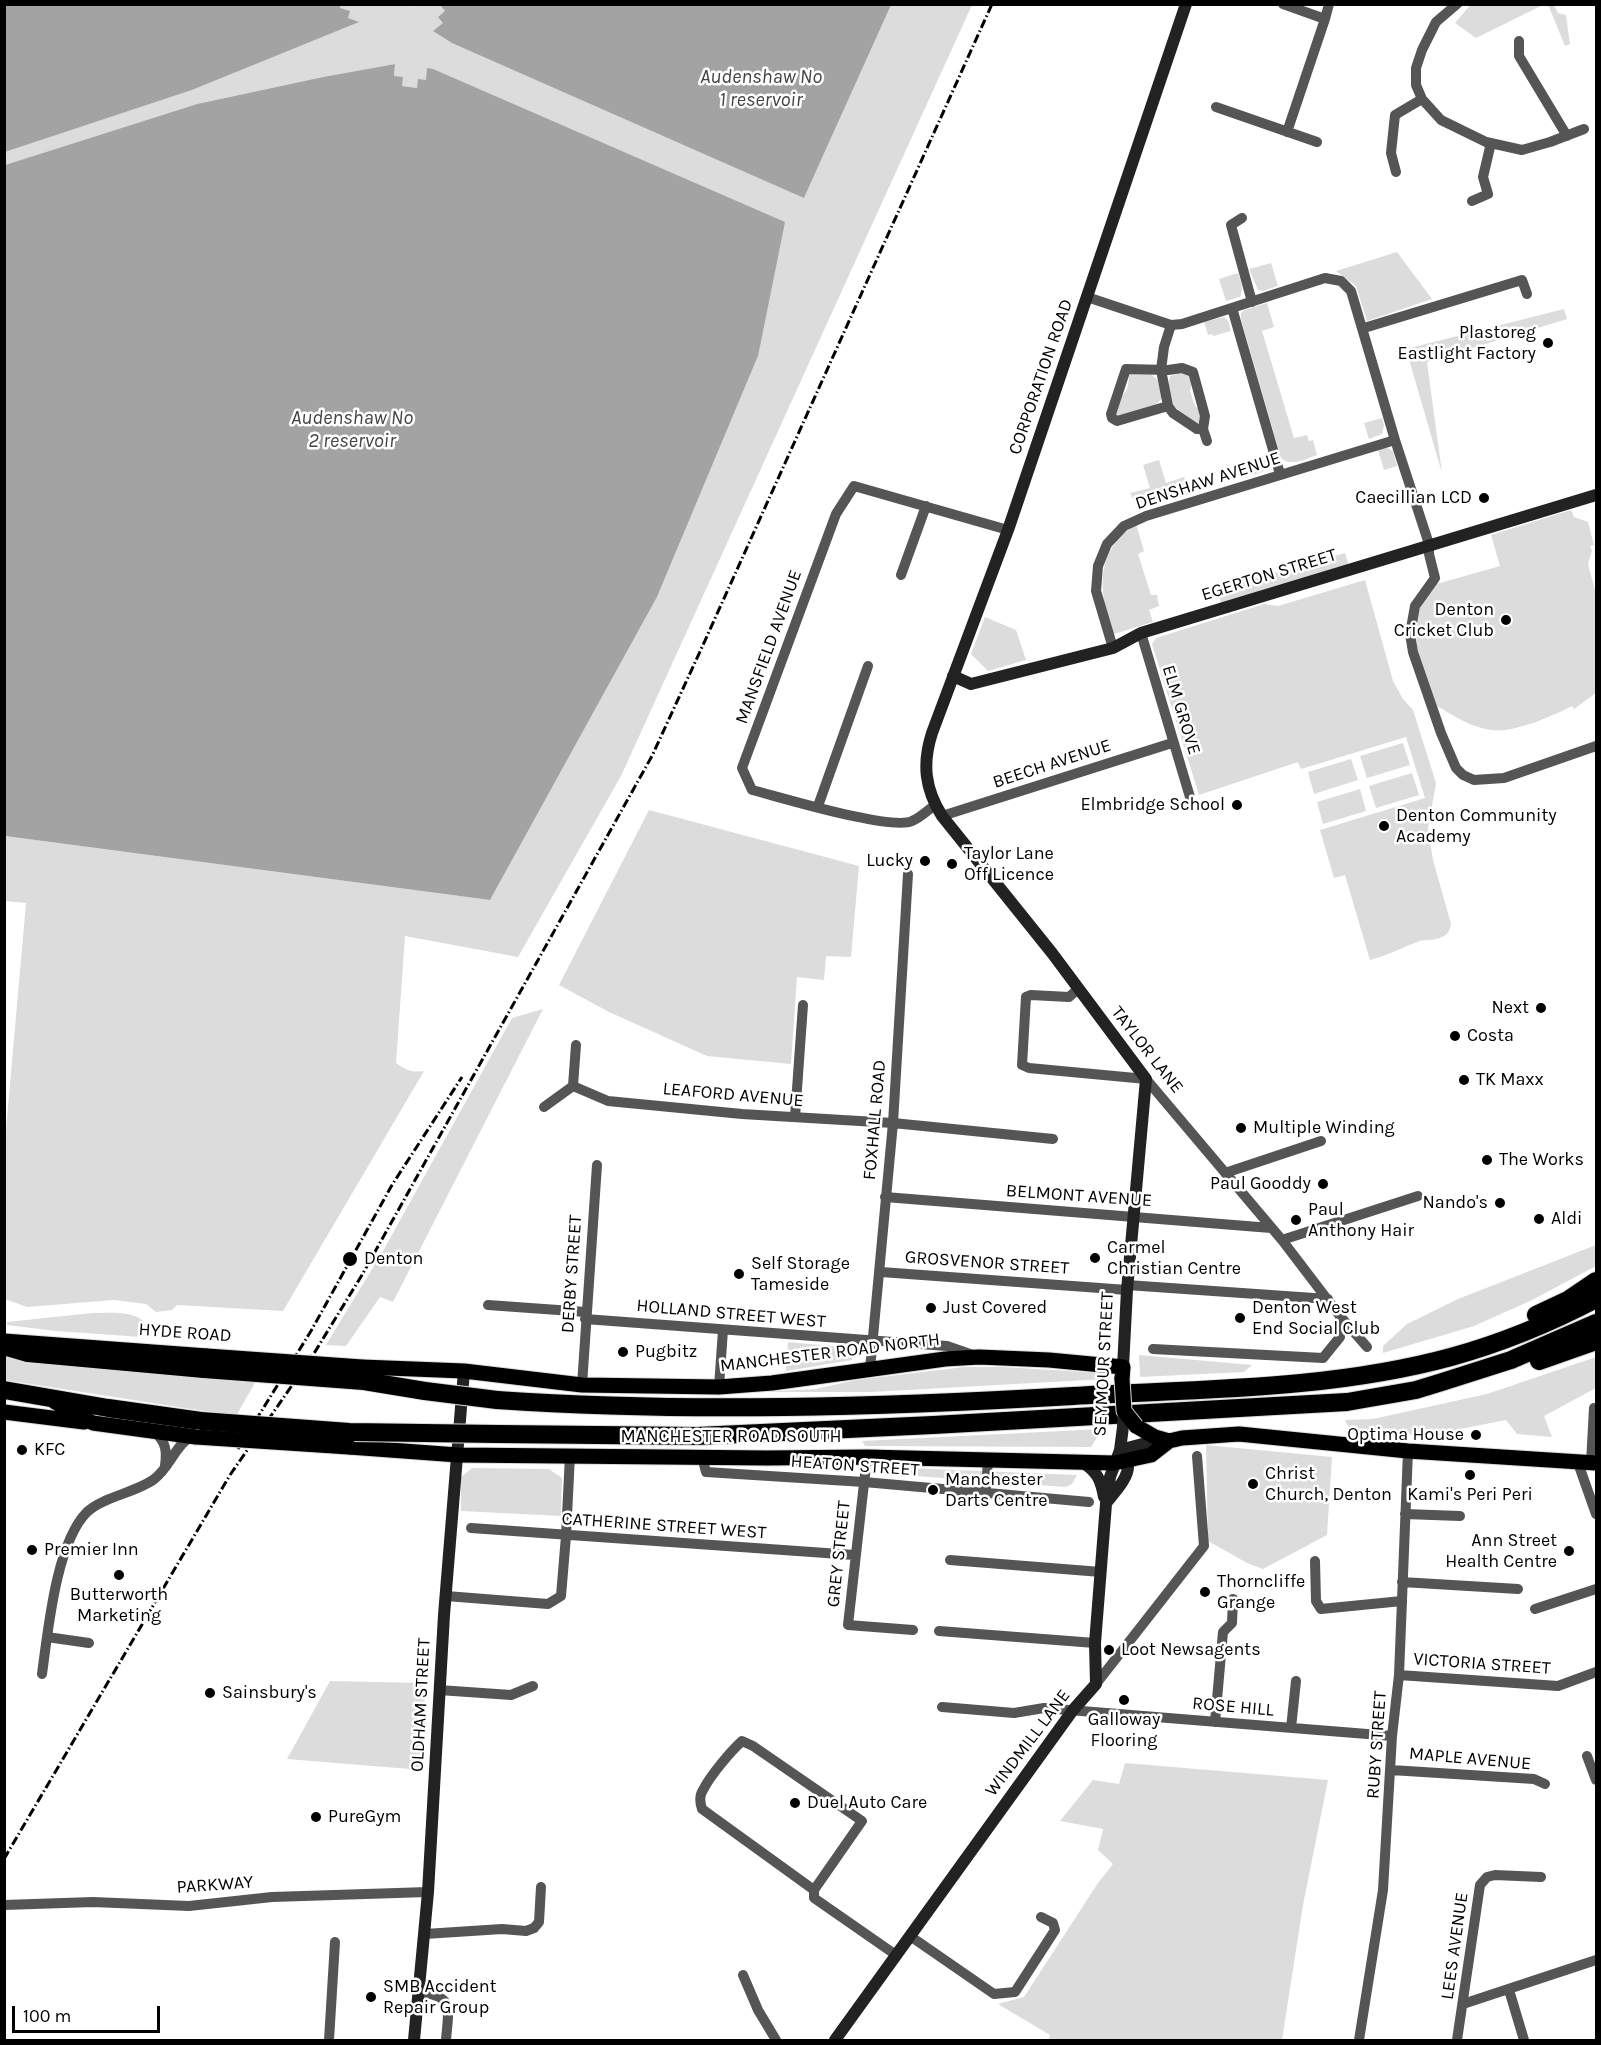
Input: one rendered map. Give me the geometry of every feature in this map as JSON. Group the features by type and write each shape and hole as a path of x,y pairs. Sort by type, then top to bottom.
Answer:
{"highway":[{"path":"1451,1357 1568,1300 1596,1281"},
{"path":"4,1346 28,1353 206,1362 497,1400 592,1406 697,1408 935,1404 1298,1383 1368,1375 1451,1357 1532,1330 1596,1299"},
{"path":"4,1390 108,1408 196,1431 698,1436 1347,1402 1416,1390 1442,1382 1511,1360 1596,1323"},
{"path":"1442,1382 1522,1366 1596,1341"},
{"path":"4,1404 38,1395"}],"main road":[{"name":"HYDE ROAD","path":"4,1341 206,1362 362,1367"},
{"name":"MANCHESTER ROAD NORTH","path":"362,1367 464,1371 582,1385 719,1387 811,1378 945,1359 979,1357 1049,1359 1123,1373"},
{"name":"SEYMOUR STREET","path":"1123,1373 1124,1411 1130,1427"},
{"path":"38,1395 93,1423"},
{"path":"4,1412 155,1432 196,1431"},
{"path":"1130,1427 1165,1440 1239,1434 1408,1451 1589,1463"},
{"name":"MANCHESTER ROAD SOUTH","path":"196,1431 349,1447 458,1455 702,1458 867,1457 1082,1462 1120,1458"},
{"path":"1120,1458 1151,1455 1165,1440"}],"street":[{"name":"CORPORATION ROAD","path":"926,760 928,747 953,676 1008,530 1186,4"},
{"path":"1283,4 1325,19"},
{"path":"1287,132 1329,4"},
{"path":"1457,4 1436,22 1416,68 1416,85 1422,99 1441,120 1491,143 1522,150 1584,129"},
{"path":"1519,41 1514,57 1567,136"},
{"path":"1396,172 1392,153 1395,115 1422,99"},
{"path":"1216,107 1317,142"},
{"path":"1472,201 1488,194 1483,177 1491,143"},
{"path":"1242,218 1231,225 1252,302"},
{"path":"1087,297 1171,325 1182,324 1325,279 1341,281 1351,291 1364,328 1395,440 1429,544 1435,578 1415,606 1410,634 1413,652 1441,733 1456,768 1463,775 1474,780 1504,778 1596,746"},
{"path":"1364,328 1522,280 1527,294"},
{"path":"1232,308 1280,474"},
{"path":"1171,325 1164,347 1161,370 1168,406 1173,413 1197,429 1203,429"},
{"path":"1168,406 1117,421 1112,418 1111,414 1126,369 1182,368 1193,372 1205,416 1203,429 1207,441"},
{"name":"DENSHAW AVENUE","path":"1113,648 1095,591 1098,566 1107,544 1122,528 1146,516 1395,440"},
{"name":"MANSFIELD AVENUE","path":"939,810 912,822 866,819 752,790 742,768 836,514 854,486 1008,530"},
{"name":"EGERTON STREET","path":"953,676 971,684 1113,648 1141,633 1596,495"},
{"path":"901,574 926,506"},
{"name":"ELM GROVE","path":"1141,633 1190,797"},
{"path":"818,806 868,666"},
{"name":"BEECH AVENUE","path":"939,810 1172,743"},
{"name":"TAYLOR LANE","path":"926,760 926,780 939,810 1052,953 1146,1080 1282,1240 1340,1316 1367,1347"},
{"name":"FOXHALL ROAD","path":"870,1369 892,1123 908,874"},
{"path":"1078,989 1069,997 1030,995 1026,997 1022,1065 1029,1068 1146,1080"},
{"path":"795,1117 803,1005"},
{"path":"544,1107 573,1086 576,1045"},
{"name":"SEYMOUR STREET","path":"1123,1373 1127,1287 1146,1080"},
{"name":"LEAFORD AVENUE","path":"573,1086 608,1101 742,1114 892,1123 1053,1139"},
{"path":"1225,1173 1321,1141"},
{"name":"DERBY STREET","path":"582,1385 597,1165"},
{"path":"1282,1240 1418,1196"},
{"name":"BELMONT AVENUE","path":"885,1197 1271,1228"},
{"name":"GROSVENOR STREET","path":"880,1272 1328,1299"},
{"name":"HOLLAND STREET WEST","path":"488,1305 723,1330 947,1346 979,1357"},
{"path":"1153,1349 1323,1358 1340,1337 1340,1316"},
{"path":"719,1387 723,1330"},
{"name":"OLDHAM STREET","path":"414,2040 428,1892 439,1690 464,1371"},
{"path":"1594,1407 1589,1463 1596,1514"},
{"name":"SEYMOUR STREET","path":"1096,1684 1095,1643 1106,1504 1130,1427"},
{"path":"42,1674 64,1554 77,1528 87,1513 95,1507 153,1480 164,1469 182,1442 196,1431"},
{"path":"155,1432 164,1441 167,1451 164,1469"},
{"name":"RUBY STREET","path":"1359,2040 1383,1890 1392,1736 1399,1675 1408,1451"},
{"path":"446,1596 548,1604 561,1596 570,1455"},
{"name":"WINDMILL LANE","path":"834,2040 1072,1710 1096,1684 1204,1546 1197,1456"},
{"name":"GREY STREET","path":"867,1457 854,1555 848,1625 913,1630"},
{"name":"HEATON STREET","path":"702,1458 706,1473 864,1482 1089,1502"},
{"path":"986,1492 988,1460"},
{"path":"1082,1462 1092,1468 1100,1478 1106,1504"},
{"path":"1406,1514 1460,1516"},
{"name":"CATHERINE STREET WEST","path":"471,1528 854,1555"},
{"path":"950,1560 1101,1572"},
{"path":"1315,1561 1316,1601 1322,1609 1402,1601"},
{"path":"1402,1582 1518,1589"},
{"path":"1535,1609 1596,1589"},
{"path":"1215,1722 1223,1632 1232,1623 1233,1599"},
{"path":"939,1631 1095,1643"},
{"path":"47,1637 89,1643"},
{"name":"VICTORIA STREET","path":"1399,1675 1558,1686 1596,1672"},
{"path":"1291,1728 1296,1681"},
{"path":"439,1690 511,1695 533,1686"},
{"name":"ROSE HILL","path":"942,1707 1014,1713 1044,1708 1392,1736"},
{"path":"814,1890 702,1809 700,1802 702,1791 742,1741 753,1746 862,1821 814,1890 814,1898 896,1955"},
{"path":"1587,1756 1596,1780"},
{"name":"MAPLE AVENUE","path":"1391,1770 1534,1779 1545,1784"},
{"name":"LEES AVENUE","path":"1457,2040 1480,1886 1487,1877 1495,1875 1542,1877"},
{"path":"424,1934 502,1929 525,1931 534,1928 539,1922 541,1887"},
{"name":"PARKWAY","path":"4,1905 93,1902 189,1906 272,1897 428,1892"},
{"path":"910,1936 994,1994 1015,1992 1055,1930 1053,1923 1041,1917"},
{"path":"329,2040 335,1942"},
{"path":"1463,2004 1596,1960"},
{"path":"743,1975 758,2010 776,2040"},
{"path":"1509,1990 1524,2040"},
{"path":"419,1992 435,1994 442,1997 447,2004 446,2040"}],"shaded area":[{"path":"411,4 413,7 440,5 445,11 804,198 891,5 972,5 621,776 518,957 405,936 396,1063 416,1072 424,1071 283,1311 177,1305 172,1310 156,1312 146,1304 114,1300 27,1307 5,1299 5,1141 26,903 5,901 5,836 490,900 657,597 758,356 426,80 417,88 402,86 394,76 395,64 197,104 5,165 5,152 192,90 358,22 347,18 340,8 341,5"},
{"path":"1471,4 1554,5 1558,13 1566,15 1570,44 1565,46 1549,7 1543,5 1476,38 1455,23"},
{"path":"1397,252 1432,299 1367,321 1356,286 1336,271"},
{"path":"1271,263 1278,286 1263,291 1258,290 1249,269"},
{"path":"1238,273 1242,288 1240,297 1226,301 1219,279"},
{"path":"1267,303 1274,327 1262,331 1294,438 1307,435 1309,441 1313,440 1317,455 1299,461 1289,462 1281,458 1241,319 1241,313 1244,310"},
{"path":"1564,309 1567,319 1427,362 1442,473 1406,349"},
{"path":"1224,317 1231,331 1213,336 1208,335 1204,322"},
{"path":"1148,372 1158,380 1162,398 1156,405 1117,416 1115,414 1120,397 1127,389 1130,374"},
{"path":"1184,372 1189,374 1193,380 1190,391 1202,420 1197,425 1179,411 1169,393 1170,376"},
{"path":"1382,418 1384,425 1382,434 1369,439 1364,423"},
{"path":"1386,447 1393,451 1397,466 1384,470 1378,450"},
{"path":"1268,457 1269,462 1266,469 1248,476 1244,464"},
{"path":"1159,460 1166,483 1184,477 1185,480 1188,479 1192,493 1138,510 1130,493 1150,488 1143,465"},
{"name":"Denton Cricket Club","path":"1571,510 1574,517 1588,522 1594,545 1590,546 1592,551 1588,564 1596,594 1596,693 1574,709 1572,706 1533,723 1501,730 1485,729 1470,724 1437,706 1417,647 1415,617 1433,585 1500,566 1491,535"},
{"path":"1136,524 1144,551 1138,554 1151,595 1157,595 1159,606 1149,610 1153,622 1111,635 1104,603 1103,574 1112,548"},
{"path":"1345,553 1349,566 1221,603 1217,589"},
{"path":"1365,580 1393,681 1403,699 1413,710 1436,783 1428,828 1433,860 1451,924 1446,935 1441,938 1420,941 1370,960 1345,875 1334,878 1320,830 1425,798 1406,737 1301,769 1298,762 1199,795 1152,644 1156,638 1264,604 1278,606"},
{"path":"985,617 1016,630 1026,660 988,671 971,654"},
{"path":"1403,743 1410,765 1367,778 1360,756"},
{"path":"1351,759 1358,780 1314,794 1308,772"},
{"path":"1412,773 1419,795 1376,808 1369,786"},
{"path":"1360,789 1366,811 1323,824 1317,802"},
{"path":"649,810 859,866 851,957 826,956 824,980 797,977 791,1064 707,1056 609,1012 559,985"},
{"path":"543,1009 393,1302 380,1297 346,1346 326,1345 383,1251 512,1018"},
{"path":"1596,1245 1596,1266 1530,1301 1474,1326 1383,1353 1383,1346 1407,1324 1458,1299"},
{"path":"92,1313 132,1315 144,1322 147,1328 142,1337 7,1325 7,1322"},
{"path":"788,1342 852,1348 852,1360 786,1371"},
{"path":"1139,1355 1252,1365 1244,1372 1140,1377"},
{"path":"4,1356 48,1362 257,1379 236,1416 5,1380"},
{"path":"1596,1357 1596,1388 1544,1416 1552,1437 1517,1434 1506,1420 1460,1429 1438,1437 1349,1428 1345,1420 1373,1419 1487,1394"},
{"path":"964,1367 1101,1373 1105,1379 871,1392 762,1392 815,1389 856,1380"},
{"path":"1102,1429 1091,1447 865,1446 862,1441"},
{"path":"1206,1445 1332,1457 1327,1535 1263,1569 1247,1563 1208,1541"},
{"path":"883,1467 1077,1475 1072,1484 1066,1487 888,1474"},
{"path":"472,1468 549,1469 562,1478 561,1516 461,1511 461,1477"},
{"path":"330,1681 425,1683 422,1770 287,1759"},
{"path":"1125,1763 1328,1780 1303,1905 1282,2040 1049,2040 1050,2035 998,2004 1024,1997 1098,1883 1113,1864 1098,1850 1103,1829 1060,1821 1093,1780 1119,1784"}],"water":[{"path":"341,4 340,8 350,11 348,18 359,22 192,90 5,152 5,5"},
{"name":"Audenshaw No 1 reservoir","path":"440,5 891,5 804,198 452,43 433,31 443,23 438,17 445,11"},
{"name":"Audenshaw No 2 reservoir","path":"395,64 394,76 403,77 402,86 417,88 418,79 426,80 427,68 433,69 785,222 758,356 657,597 490,900 5,836 5,165 197,104"}],"railway":[{"path":"4,1859 230,1475 313,1355 362,1275 652,756 992,4"},
{"path":"238,1449 311,1331 392,1185 462,1077"}],"place":[{"name":"Plastoreg Eastlight Factory","path":"1548,343"},
{"name":"Caecillian LCD","path":"1484,498"},
{"name":"Denton Cricket Club","path":"1506,620"},
{"name":"Elmbridge School","path":"1237,805"},
{"name":"Denton Community Academy","path":"1384,826"},
{"name":"Lucky","path":"925,861"},
{"name":"Taylor Lane Off Licence","path":"952,864"},
{"name":"Next","path":"1541,1008"},
{"name":"Costa","path":"1455,1036"},
{"name":"TK Maxx","path":"1464,1080"},
{"name":"Multiple Winding","path":"1241,1128"},
{"name":"The Works","path":"1487,1160"},
{"name":"Paul Gooddy","path":"1323,1184"},
{"name":"Nando's","path":"1500,1203"},
{"name":"Aldi","path":"1539,1219"},
{"name":"Paul Anthony Hair","path":"1296,1220"},
{"name":"Carmel Christian Centre","path":"1095,1258"},
{"name":"Denton","path":"350,1259"},
{"name":"Self Storage Tameside","path":"739,1274"},
{"name":"Just Covered","path":"931,1308"},
{"name":"Denton West End Social Club","path":"1240,1318"},
{"name":"Pugbitz","path":"623,1352"},
{"name":"Optima House","path":"1476,1435"},
{"name":"KFC","path":"22,1450"},
{"name":"Kami's Peri Peri","path":"1470,1475"},
{"name":"Christ Church, Denton","path":"1253,1484"},
{"name":"Manchester Darts Centre","path":"933,1490"},
{"name":"Premier Inn","path":"32,1550"},
{"name":"Ann Street Health Centre","path":"1569,1551"},
{"name":"Butterworth Marketing","path":"119,1575"},
{"name":"Thorncliffe Grange","path":"1205,1592"},
{"name":"Loot Newsagents","path":"1109,1650"},
{"name":"Sainsbury's","path":"210,1693"},
{"name":"Galloway Flooring","path":"1124,1700"},
{"name":"Duel Auto Care","path":"795,1803"},
{"name":"PureGym","path":"316,1817"},
{"name":"SMB Accident Repair Group","path":"371,1997"}]}
